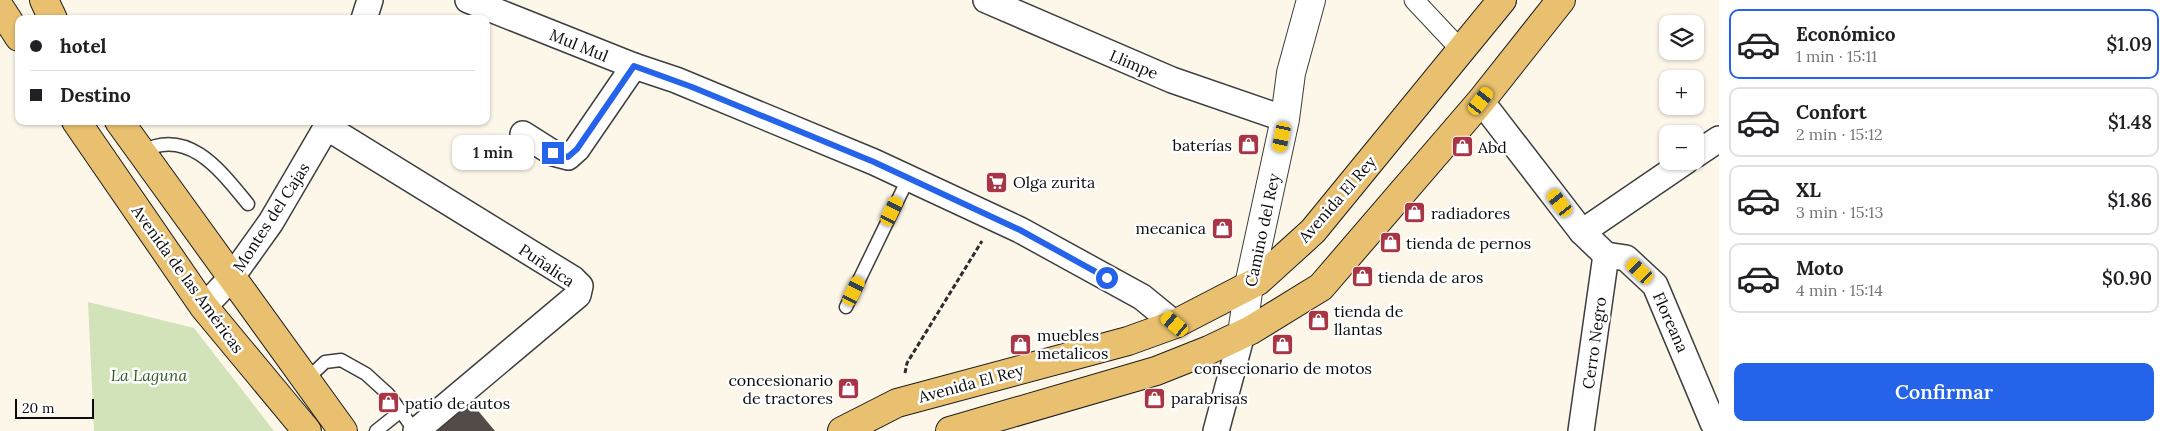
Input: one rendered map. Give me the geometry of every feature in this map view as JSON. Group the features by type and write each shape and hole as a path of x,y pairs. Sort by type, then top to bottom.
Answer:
{"main road":[{"path":"44,0 52,15"},
{"name":"Avenida El Rey","path":"842,431 897,403 1128,341 1175,324 1258,281 1312,231 1502,0"},
{"path":"950,431 996,425 1156,371 1242,334 1321,287 1481,101 1561,0"},
{"name":"Avenida de las Américas","path":"79,125 204,307 307,431"},
{"path":"122,125 343,431"}],"street":[{"path":"365,15 370,0"},
{"name":"Mul Mul","path":"468,0 634,66 676,80 824,140 1020,230 1142,297 1175,324"},
{"name":"Llimpe","path":"986,0 1172,80 1286,119"},
{"name":"Camino del Rey","path":"1216,431 1242,334 1249,285 1286,119 1291,73 1312,0"},
{"path":"1414,0 1461,50"},
{"path":"524,134 553,153 568,157 577,149 634,66"},
{"name":"Floreana","path":"1481,101 1582,232 1606,254 1626,258 1655,285 1719,431"},
{"name":"Montes del Cajas","path":"204,307 231,278 271,222 329,125"},
{"name":"Puñalica","path":"329,125 573,279 580,286 578,296 441,417 416,431"},
{"path":"1704,149 1719,139"},
{"path":"1582,232 1673,170"},
{"name":"Cerro Negro","path":"1581,431 1606,254"}],"lane":[{"path":"141,152 153,145 172,143 194,151 219,168 248,204"},
{"path":"846,307 908,179"},
{"path":"306,380 325,362 341,360 366,374 388,394 416,431"},
{"path":"376,431 401,411"}],"path":[{"path":"897,403 908,363 995,219"}],"green space":[{"name":"La Laguna","path":"88,302 194,328 274,431 94,431"}],"building":[{"path":"469,400 495,431 431,431"}],"place":[{"name":"baterías","path":"1248,145"},
{"name":"Abd","path":"1462,147"},
{"name":"Olga zurita","path":"997,182"},
{"name":"radiadores","path":"1415,213"},
{"name":"mecanica","path":"1222,228"},
{"name":"tienda de pernos","path":"1390,243"},
{"name":"tienda de aros","path":"1362,277"},
{"name":"tienda de llantas","path":"1318,320"},
{"name":"muebles metalicos","path":"1021,344"},
{"name":"consecionario de motos","path":"1283,344"},
{"name":"concesionario de tractores","path":"849,389"},
{"name":"parabrisas","path":"1155,398"},
{"name":"patio de autos","path":"389,403"}],"route":[{"path":"553,153 568,157 577,149 634,66 676,80 874,162 1020,230 1107,278"}]}
